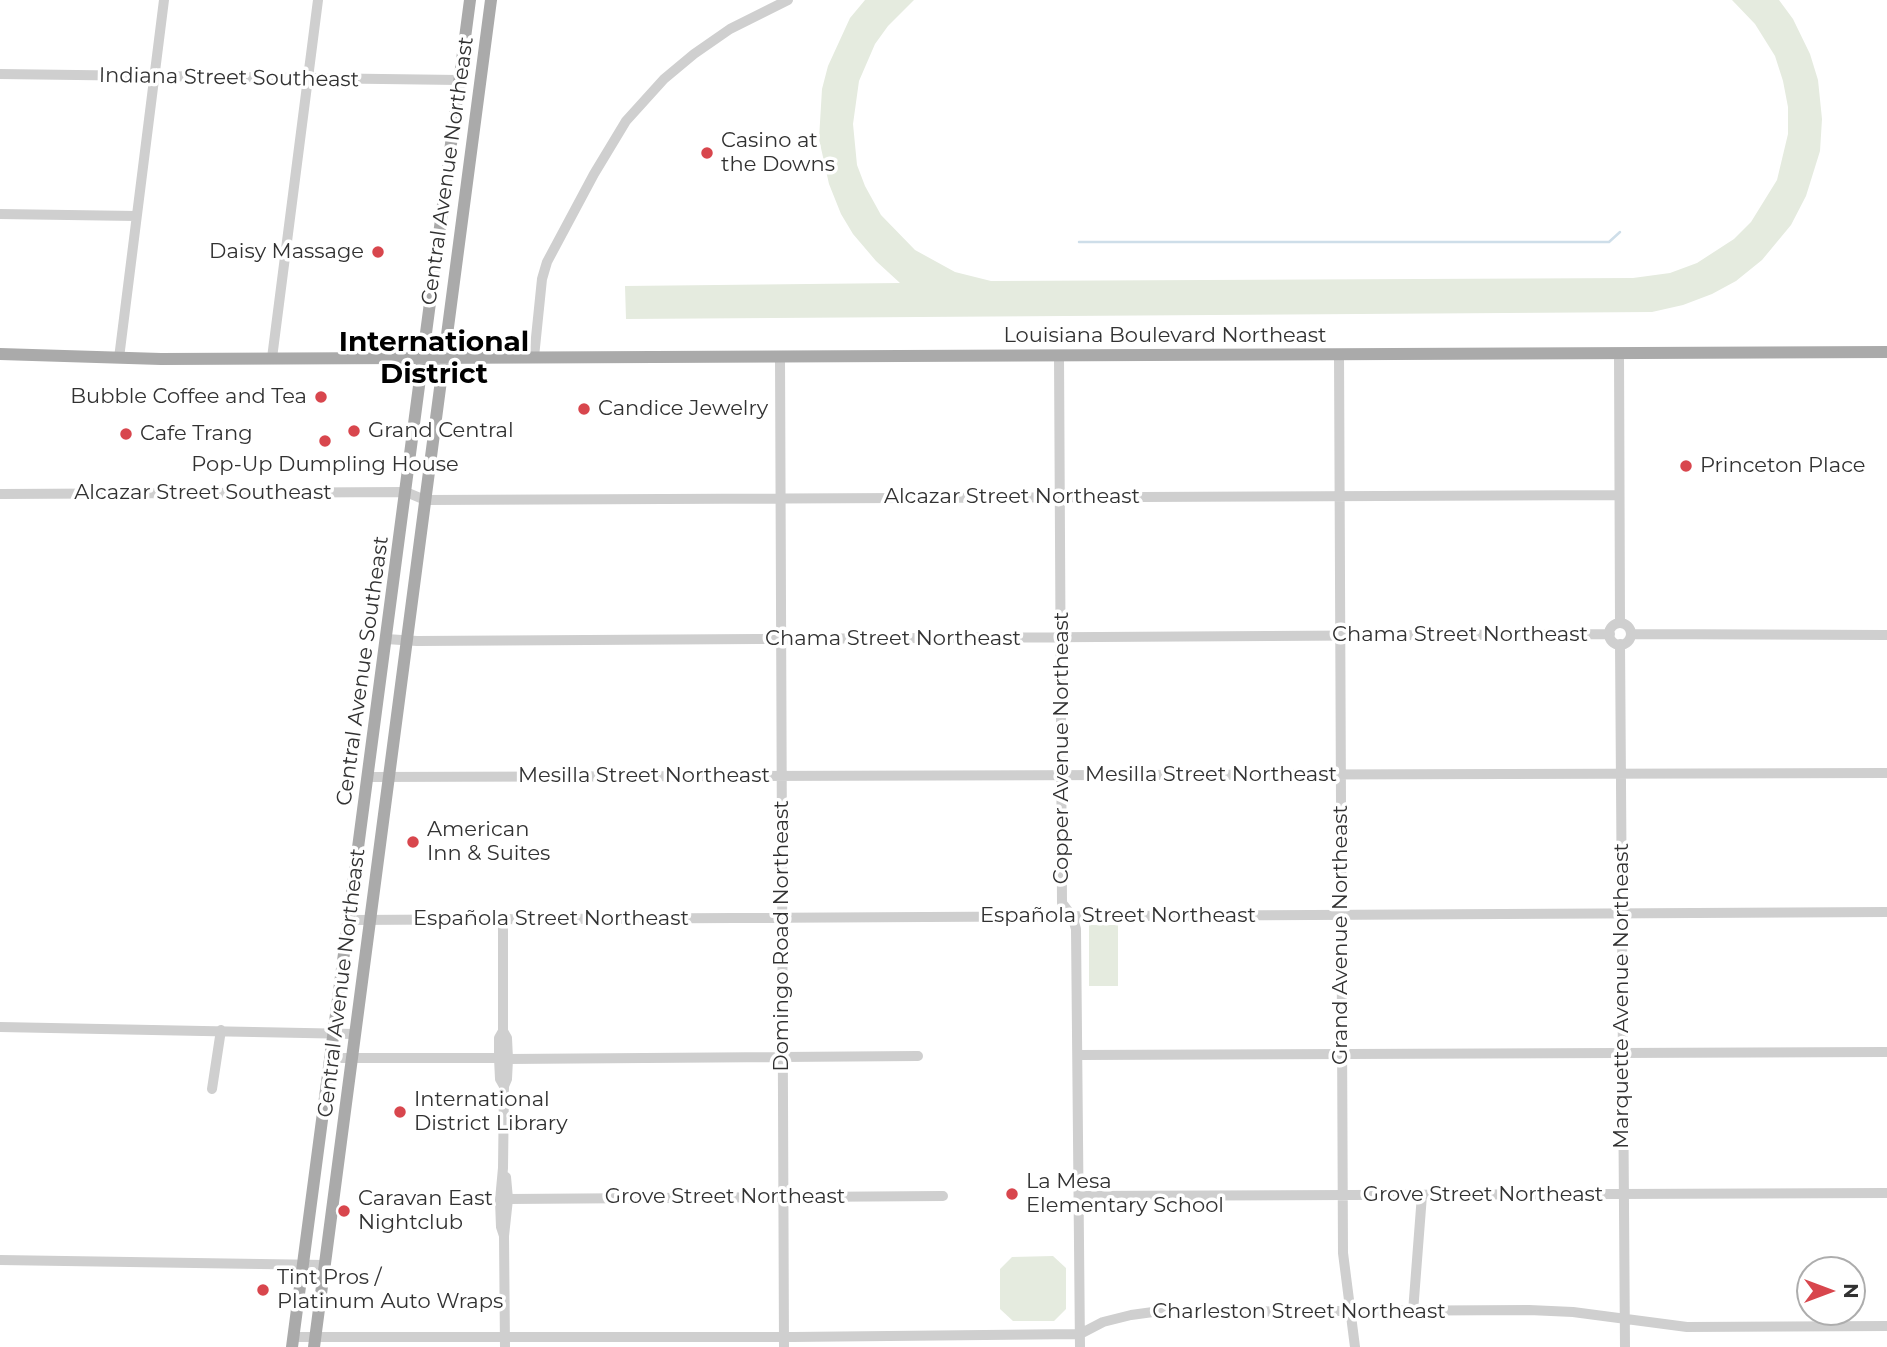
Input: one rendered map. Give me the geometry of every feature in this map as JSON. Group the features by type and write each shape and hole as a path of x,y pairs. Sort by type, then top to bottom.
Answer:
{"main road":[{"name":"Central Avenue Southeast","path":"292,1342 470,0"},
{"name":"Central Avenue Northeast","path":"315,1342 442,357 491,0"},
{"name":"Louisiana Boulevard Northeast","path":"0,354 119,358 272,358 1887,352"}],"street":[{"path":"119,358 164,0"},
{"path":"272,358 318,0"},
{"path":"534,357 542,279 547,262 626,121 664,79 694,54 730,29 788,0"},
{"name":"Indiana Street Southeast","path":"0,74 458,80"},
{"path":"0,214 136,216"},
{"path":"1619,353 1620,623"},
{"name":"Grand Avenue Northeast","path":"1339,355 1342,1195 1343,1253 1355,1347"},
{"name":"Domingo Road Northeast","path":"779,356 785,1342"},
{"name":"Copper Avenue Northeast","path":"1059,356 1062,904 1072,916 1076,929 1080,1347"},
{"name":"Alcazar Street Northeast","path":"406,492 425,500 1619,495"},
{"name":"Alcazar Street Southeast","path":"0,494 406,492"},
{"path":"1620,623 1629,627 1631,634 1629,640 1620,644 1614,643 1610,634 1611,628 1620,623"},
{"name":"Chama Street Northeast","path":"386,639 1610,634"},
{"path":"1631,634 1887,635"},
{"name":"Marquette Avenue Northeast","path":"1620,644 1625,1347"},
{"name":"Mesilla Street Northeast","path":"368,777 1887,774"},
{"name":"Española Street Northeast","path":"350,920 1887,912"},
{"path":"503,918 503,1031 499,1038 503,1058 500,1079 504,1086 500,1200 504,1236"},
{"path":"0,1027 355,1034"},
{"path":"212,1089 221,1030"},
{"path":"1078,1055 1887,1052"},
{"path":"331,1058 918,1056"},
{"path":"503,1168 507,1178 508,1199 504,1236 505,1342"},
{"name":"Grove Street Northeast","path":"1079,1196 1887,1193"},
{"path":"1413,1312 1422,1195"},
{"name":"Grove Street Northeast","path":"508,1199 943,1196"},
{"path":"0,1260 325,1265"},
{"name":"Charleston Street Northeast","path":"292,1342 785,1342 1080,1334 1103,1322 1153,1312 1540,1311 1687,1327 1887,1326"}],"shaded area":[{"path":"865,0 914,0 888,26 875,44 859,81 853,124 857,165 865,186 881,215 915,250 955,272 991,281 1633,278 1670,273 1697,263 1734,239 1751,222 1777,180 1788,134 1788,107 1775,56 1755,24 1732,0 1779,0 1793,19 1810,54 1818,80 1822,119 1820,151 1806,196 1791,225 1762,260 1736,281 1712,294 1683,305 1652,312 626,319 625,286 900,283 876,261 853,234 841,214 829,184 819,139 822,89 828,66 850,18"},
{"path":"1089,925 1118,925 1118,986 1089,986"},
{"path":"1053,1256 1066,1268 1066,1309 1054,1321 1013,1321 1000,1309 1000,1269 1012,1257"}],"waterway":[{"path":"1079,242 1609,242 1620,232"}],"place":[{"name":"Casino at the Downs","path":"707,153"},
{"name":"Daisy Massage","path":"378,252"},
{"name":"Bubble Coffee and Tea","path":"321,397"},
{"name":"Candice Jewelry","path":"584,409"},
{"name":"Grand Central","path":"354,431"},
{"name":"Cafe Trang","path":"126,434"},
{"name":"Pop-Up Dumpling House","path":"325,441"},
{"name":"Princeton Place","path":"1686,466"},
{"name":"American Inn & Suites","path":"413,842"},
{"name":"International District Library","path":"400,1112"},
{"name":"La Mesa Elementary School","path":"1012,1194"},
{"name":"Caravan East Nightclub","path":"344,1211"},
{"name":"Tint Pros / Platinum Auto Wraps","path":"263,1290"}],"district":[{"name":"International District","path":"434,359"}]}
